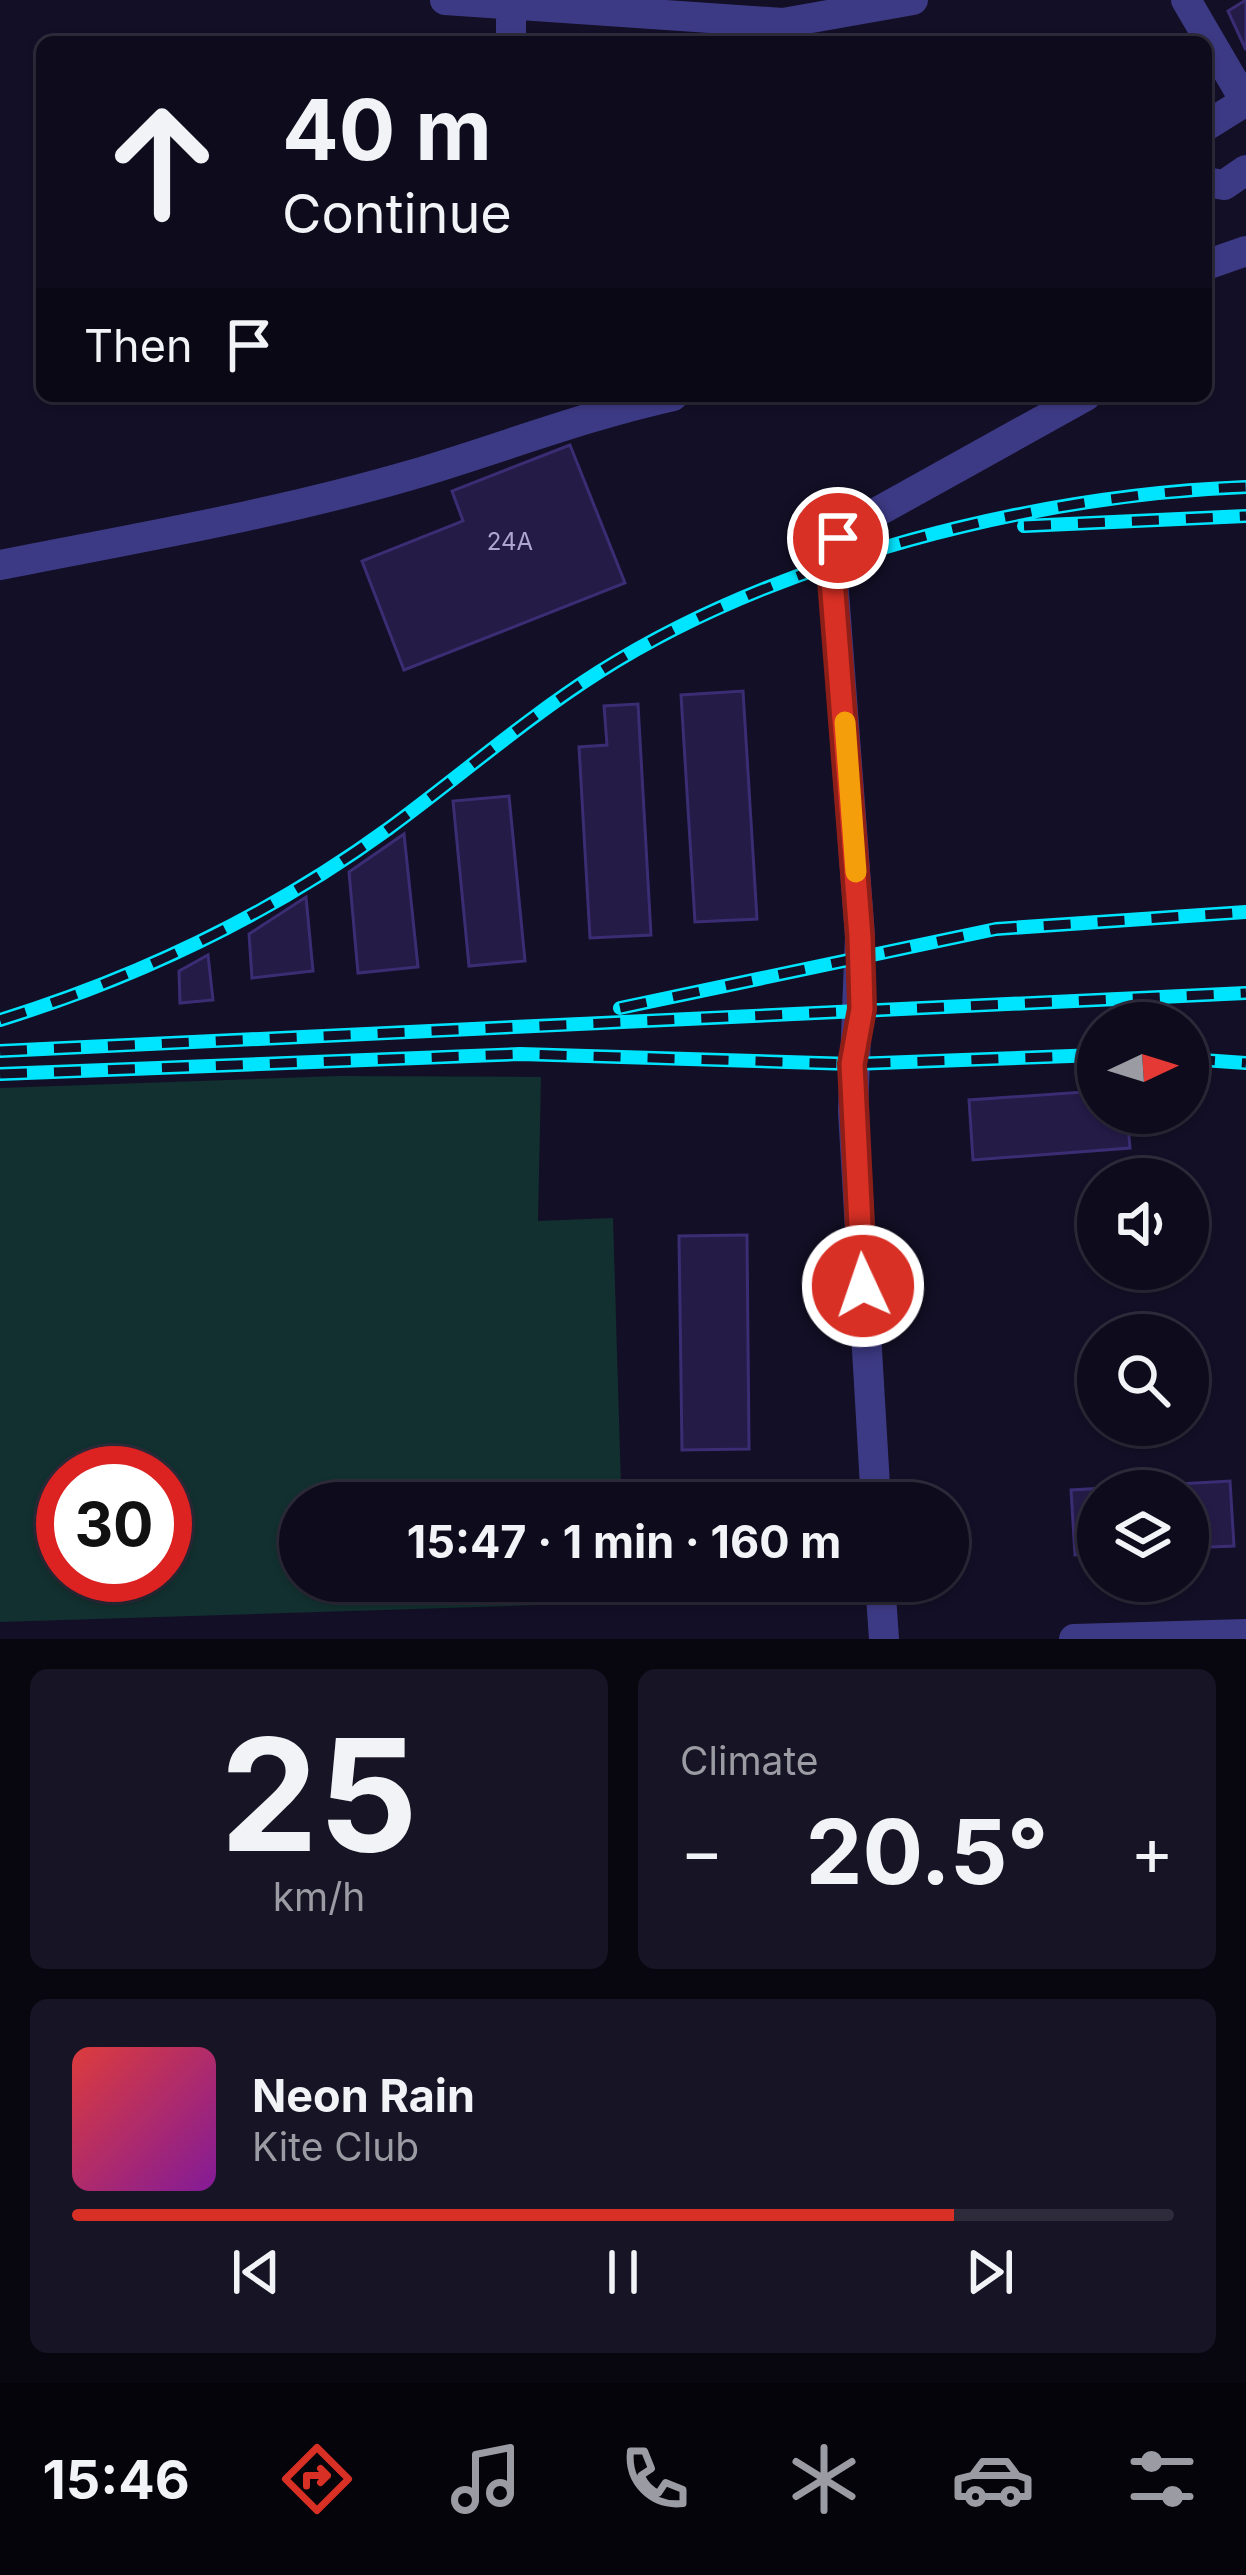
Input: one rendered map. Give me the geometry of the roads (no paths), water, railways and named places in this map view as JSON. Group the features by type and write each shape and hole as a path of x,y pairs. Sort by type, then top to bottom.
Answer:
{"street":[{"path":"463,1 783,23 914,0"},
{"path":"1186,0 1207,36"},
{"path":"511,4 512,36"},
{"path":"1212,45 1245,101 1212,123"},
{"path":"1212,183 1224,185 1246,170"},
{"path":"1212,263 1246,251"},
{"path":"0,565 194,527 409,476 586,406 621,402"},
{"path":"875,1482 853,1112 862,979 833,546 869,515 1075,402"},
{"path":"881,1602 884,1639"},
{"path":"1074,1639 1246,1634"}],"railway":[{"path":"0,1020 153,963 298,889 388,829 599,672 746,596 827,565 996,519 1082,503 1246,487"},
{"path":"1024,526 1246,516"},
{"path":"620,1008 996,929 1246,912"},
{"path":"0,1051 1246,993"},
{"path":"0,1074 520,1054 852,1064 1077,1056"},
{"path":"1209,1060 1246,1063"}]}
